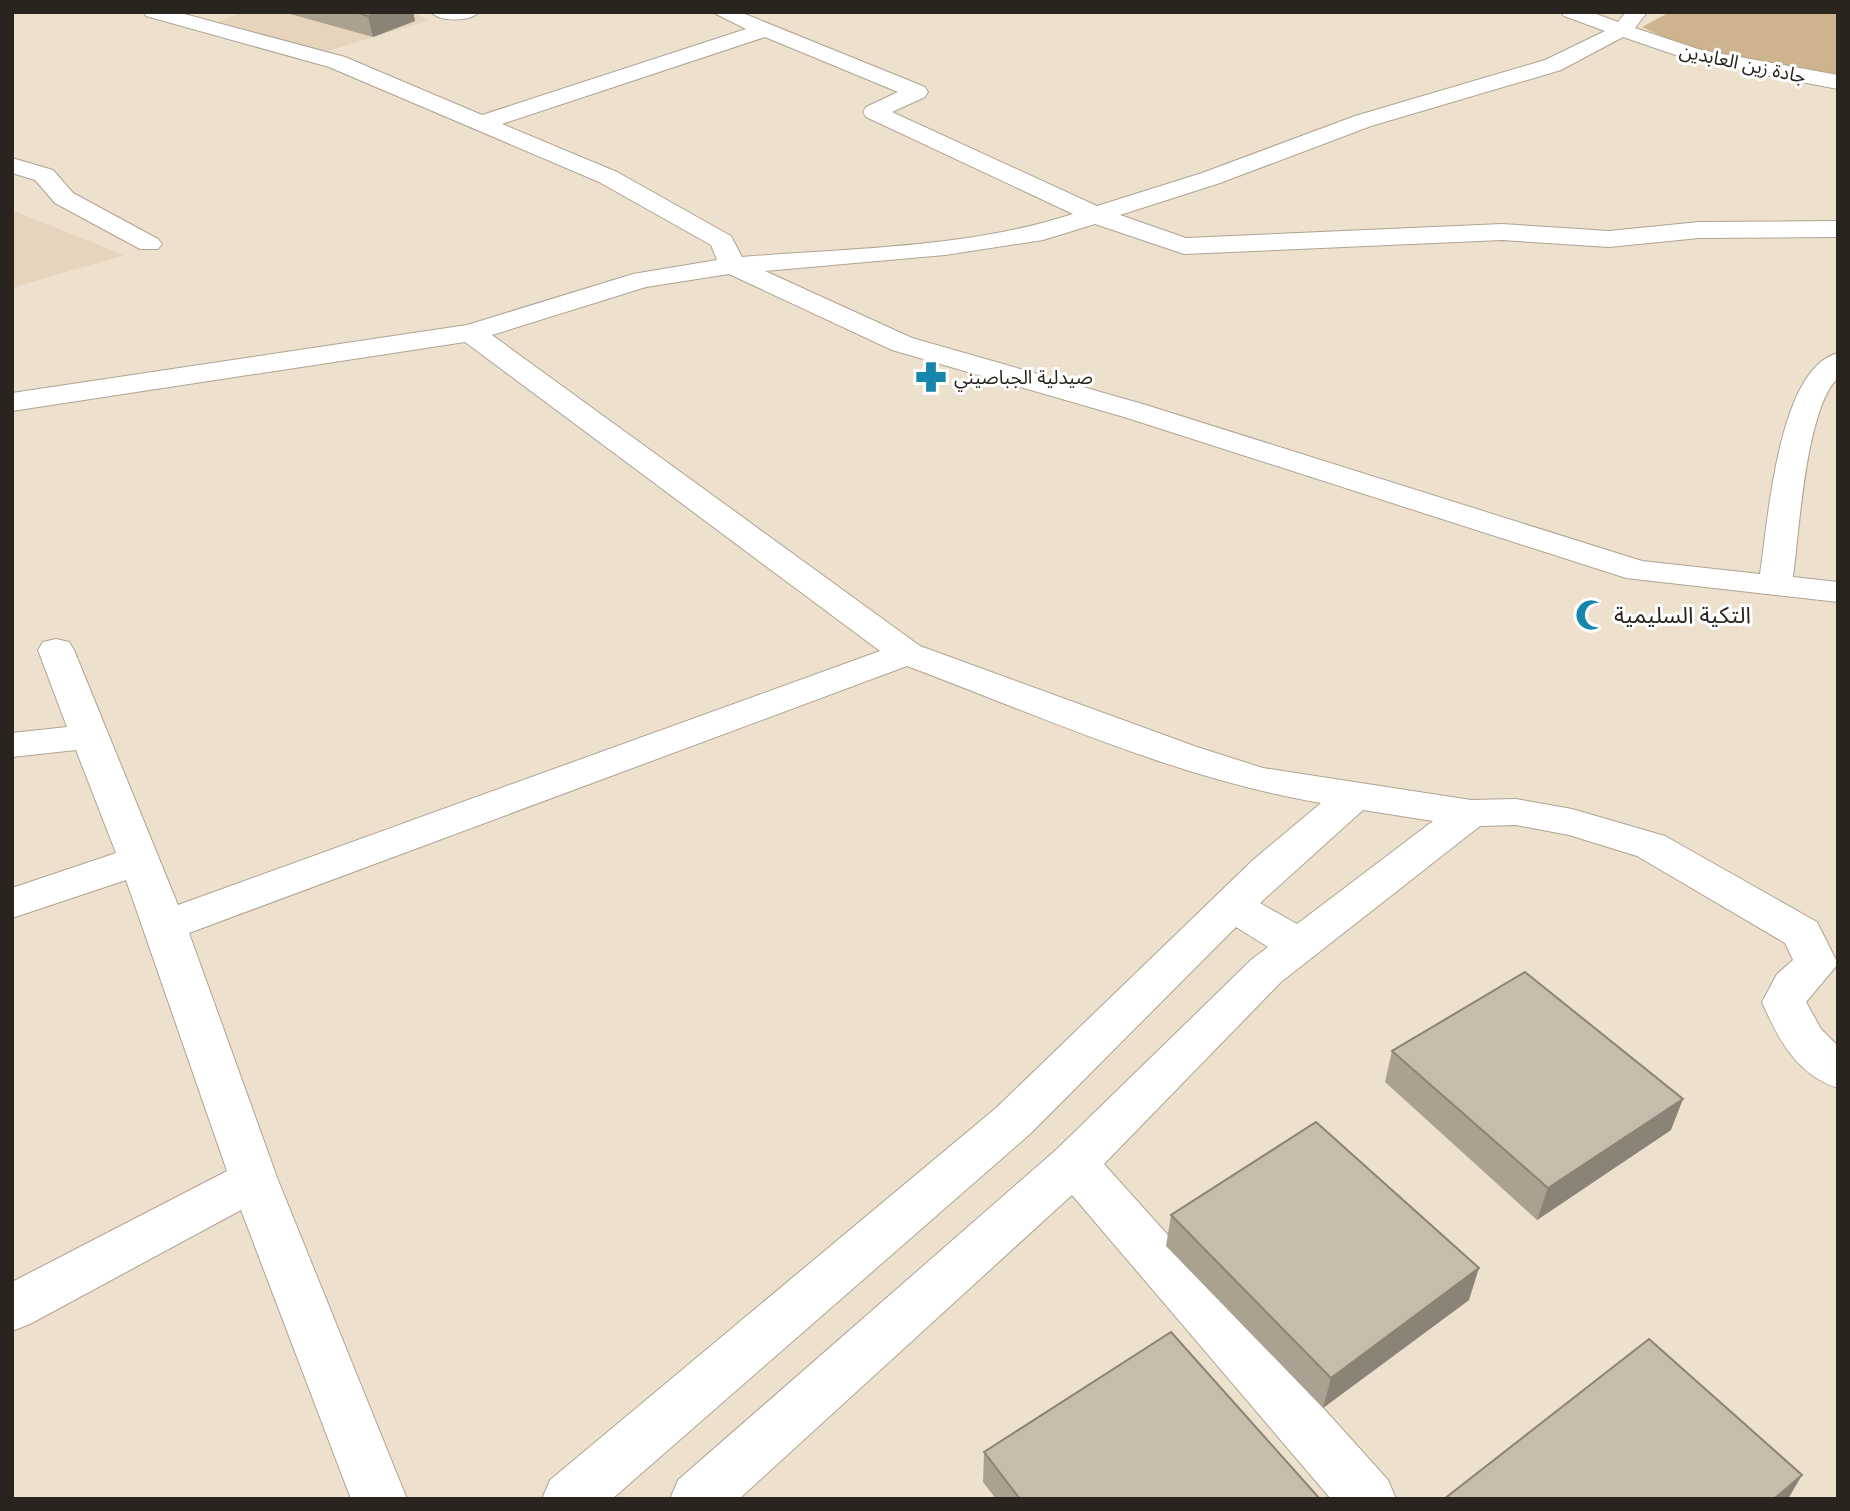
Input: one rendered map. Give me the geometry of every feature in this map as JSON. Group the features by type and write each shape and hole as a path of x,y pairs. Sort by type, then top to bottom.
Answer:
{"street":[{"path":"153,12 337,62 608,177 722,241 732,266 902,344 1135,411 1638,572 1838,592"},
{"path":"204,27 235,12"},
{"path":"441,12 470,12"},
{"path":"722,12 917,92 874,112 1095,215 1184,246 1502,232 1609,239 1699,230 1838,229"},
{"name":"جادة زين العابدين","path":"1571,12 1630,21 1696,56 1838,82"},
{"path":"12,402 471,333 642,280 732,266 944,247 1042,232 1211,178 1363,121 1553,65 1630,21"},
{"path":"478,124 768,29"},
{"path":"12,165 44,175 64,198 149,244"},
{"path":"471,333 907,654 1182,756 1259,780 1471,813 1516,812 1561,820 1651,846 1802,933 1816,964 1793,986 1784,1002 1795,1028 1828,1065 1838,1070"},
{"path":"1775,586 1795,445 1816,382 1838,362"},
{"path":"56,650 140,860 254,1180 379,1499"},
{"path":"165,926 907,654"},
{"path":"12,745 90,736"},
{"path":"570,1499 1013,1121 1308,833 1355,796"},
{"path":"698,1499 1074,1163 1266,971 1471,813"},
{"path":"12,903 140,860"},
{"path":"1233,906 1298,945"},
{"path":"1074,1163 1368,1499"},
{"path":"12,1308 254,1180"}],"shaded area":[{"path":"242,12 411,12 430,20 321,53 205,28"},
{"path":"1670,12 1838,12 1838,76 1685,47 1642,27"},
{"path":"12,210 124,255 12,288"}],"building":[{"path":"356,12 378,12 368,16"},
{"path":"1525,972 1683,1099 1548,1188 1392,1051"},
{"path":"1316,1122 1479,1268 1331,1378 1171,1215"},
{"path":"1171,1332 1320,1499 1020,1499 984,1452"},
{"path":"1649,1339 1802,1475 1774,1499 1444,1499"}],"place":[{"name":"صيدلية الجباصيني","path":"931,377"},
{"name":"التكية السليمية","path":"1591,615"}]}
